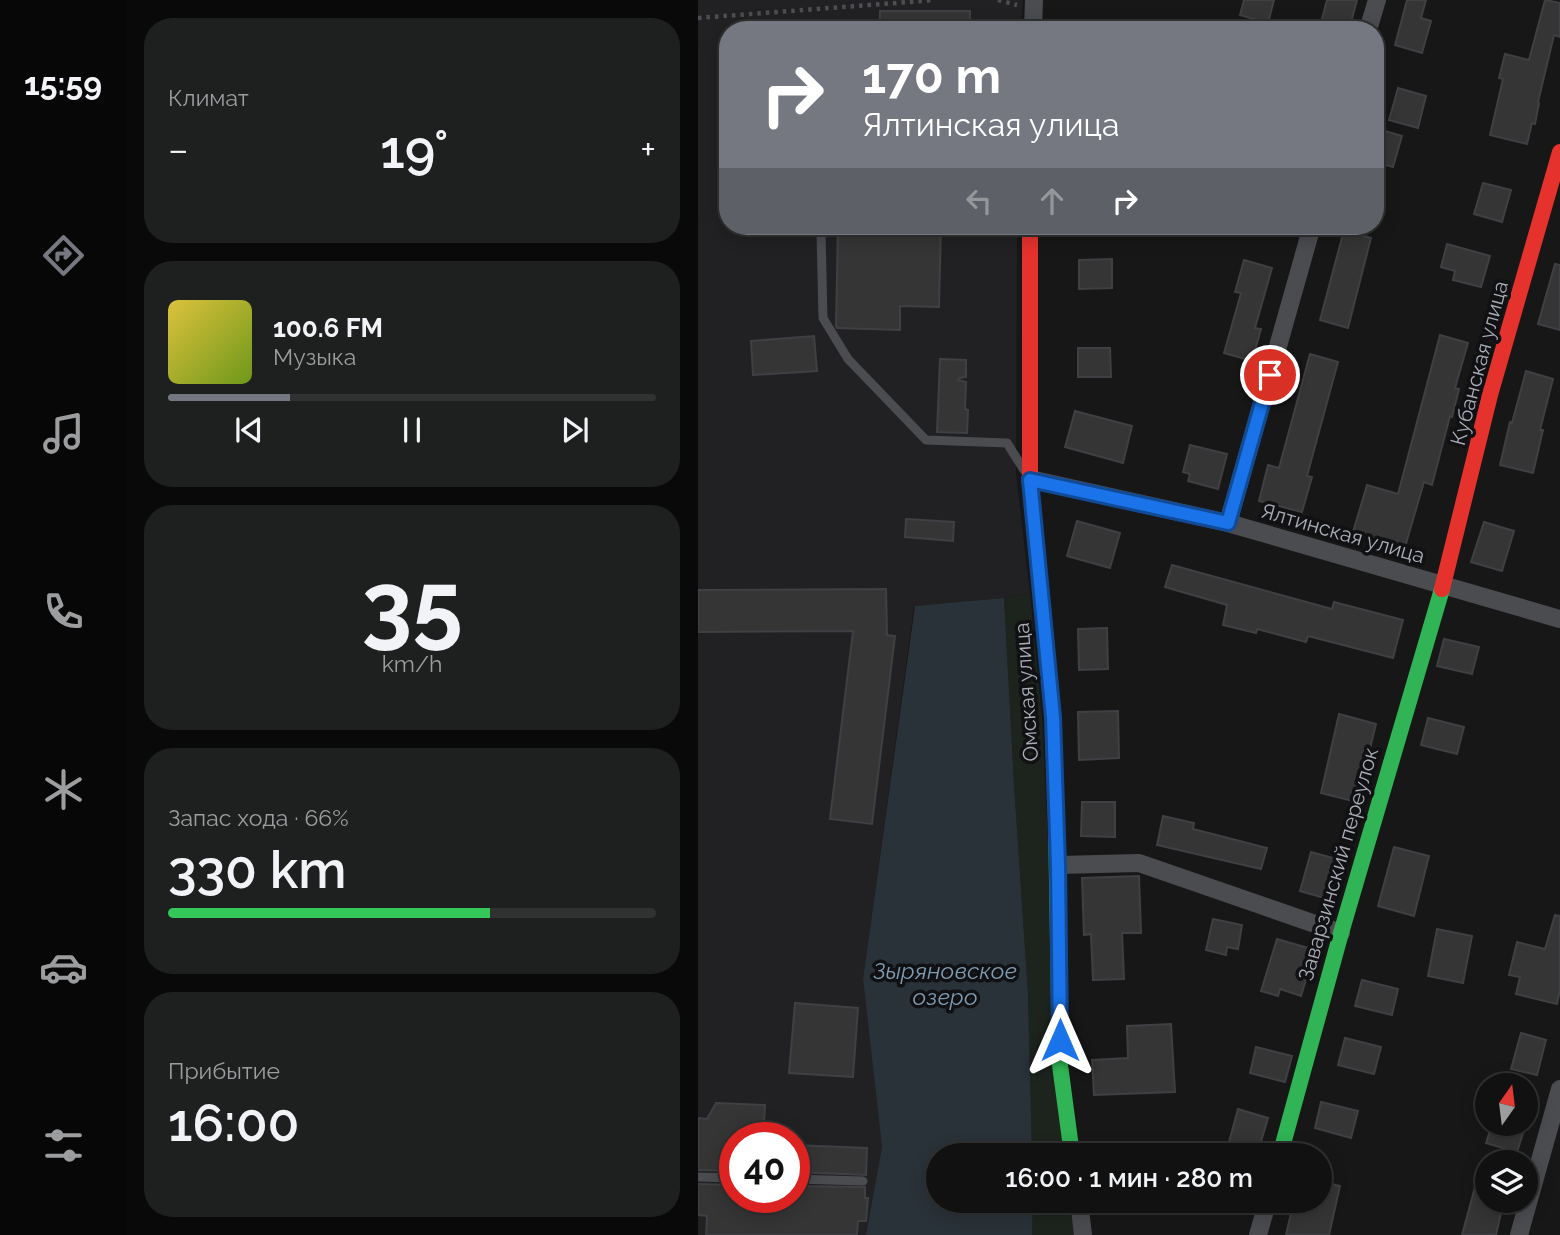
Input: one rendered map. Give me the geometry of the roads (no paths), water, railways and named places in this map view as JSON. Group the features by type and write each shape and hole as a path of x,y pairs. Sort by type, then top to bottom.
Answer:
{"street":[{"path":"1034,21 1035,0"},
{"path":"1371,21 1377,0"},
{"name":"Кубанская улица","path":"1443,586 1490,396 1560,152"},
{"name":"Омская улица","path":"1030,235 1030,480 1053,717 1060,1065 1070,1143"},
{"path":"1228,523 1309,235"},
{"name":"Ялтинская улица","path":"1030,480 1228,523 1560,619"},
{"name":"Заварзинский переулок","path":"1283,1143 1341,933 1443,586"},
{"path":"1058,865 1139,863 1341,933"},
{"path":"1519,1235 1560,1088"},
{"path":"1080,1213 1083,1235"},
{"path":"1259,1235 1265,1213"}],"lane":[{"path":"821,235 822,318 848,359 926,439 1007,443 1030,480"},
{"path":"698,1177 719,1178"},
{"path":"810,1179 863,1181"}],"water":[{"name":"Зыряновское озеро","path":"1004,598 1028,995 1032,1143 926,1143 926,1213 1033,1213 1032,1235 866,1235 882,1147 863,979 915,606"}]}
